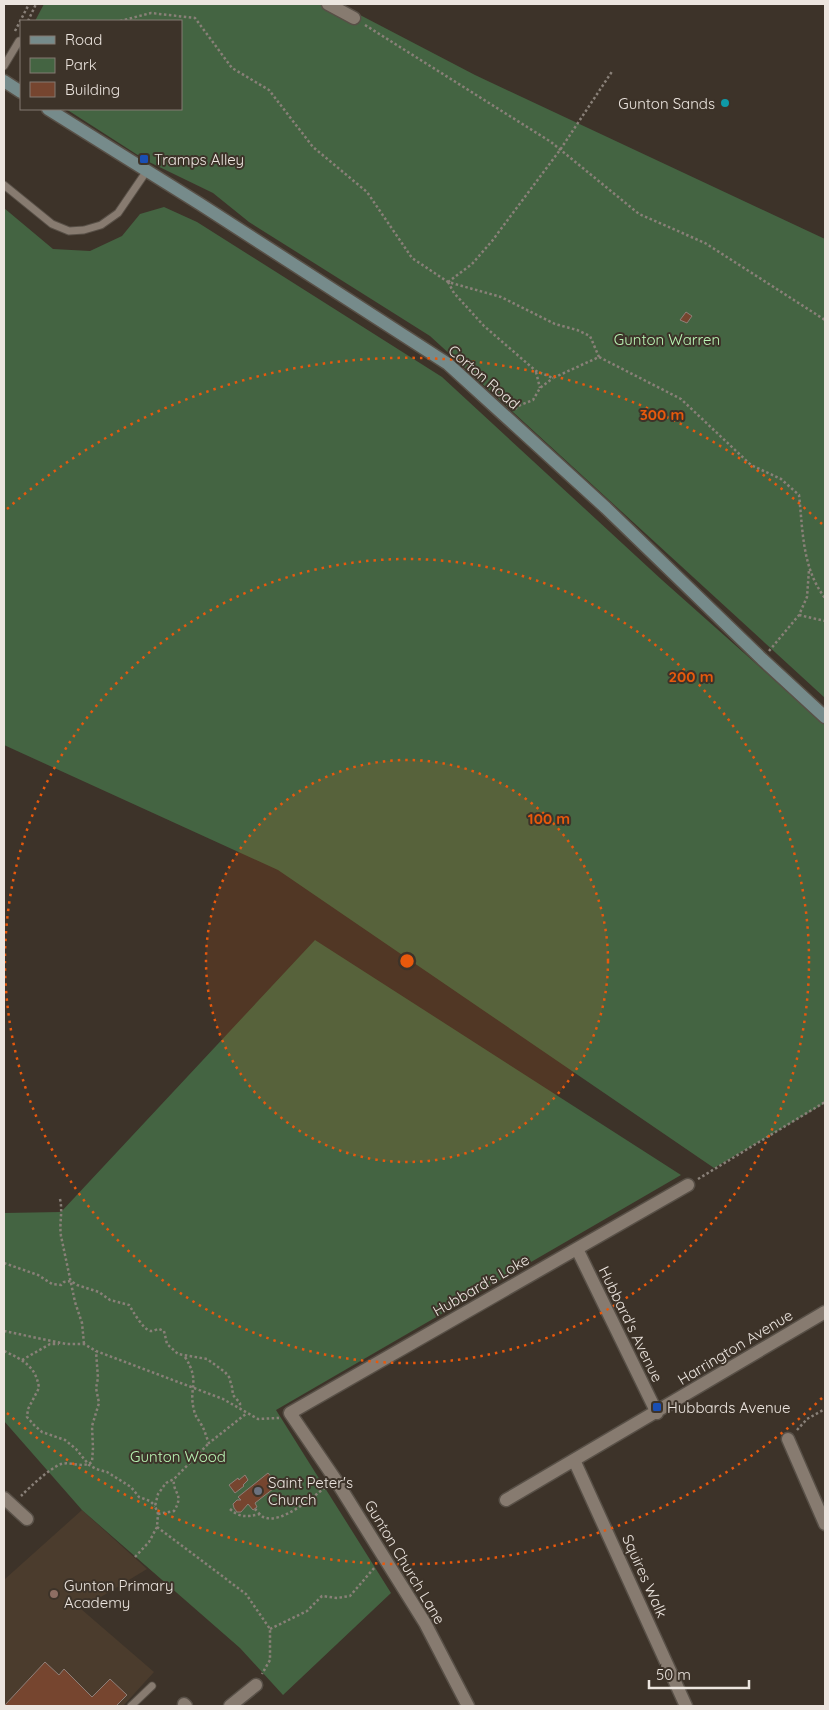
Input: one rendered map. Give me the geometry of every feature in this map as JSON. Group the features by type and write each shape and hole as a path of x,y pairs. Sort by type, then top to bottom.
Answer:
{"main road":[{"path":"4,81 20,91"},
{"name":"Corton Road","path":"50,110 200,204 448,364 606,508 762,659 825,717"}],"street":[{"path":"328,4 354,18"},
{"name":"Hubbard's Loke","path":"285,1415 688,1185"},
{"name":"Hubbard's Avenue","path":"577,1249 657,1413"},
{"name":"Harrington Avenue","path":"506,1500 657,1413 825,1312"},
{"name":"Gunton Church Lane","path":"285,1415 335,1479 425,1623 468,1706"},
{"path":"788,1440 825,1524"},
{"name":"Squires Walk","path":"574,1460 686,1706"},
{"path":"8,1501 27,1519"},
{"path":"230,1706 256,1685"}],"lane":[{"path":"4,66 19,41"},
{"path":"4,186 52,224 69,231 84,230 101,226 118,213 146,172"},
{"path":"131,1706 152,1686"}],"path":[{"path":"21,20 30,4"},
{"path":"28,20 36,4"},
{"path":"124,20 151,13 195,18 232,68 269,90 313,147 367,192 412,258 448,282 501,297 555,324 590,336 599,357 681,399 751,465 781,479 799,495 806,558 818,589 825,598"},
{"path":"354,18 560,150 639,214 705,243 825,320"},
{"path":"14,33 20,22"},
{"path":"448,282 472,264 492,241 560,150 613,70"},
{"path":"448,282 454,293 484,326 536,371 553,378"},
{"path":"506,417 518,406 533,400 540,388 553,378 599,357"},
{"path":"536,371 540,388"},
{"path":"762,659 799,615 807,597 808,570"},
{"path":"799,615 825,622"},
{"path":"688,1185 825,1102"},
{"path":"60,1199 62,1211 61,1236 70,1281 82,1323 84,1344"},
{"path":"4,1263 38,1275 52,1284 61,1285 64,1282 70,1281 99,1292 110,1300 129,1305 139,1321 147,1329 164,1331 167,1344 178,1354 207,1359 225,1372 229,1377 233,1395 240,1402 240,1408"},
{"path":"4,1331 66,1344"},
{"path":"22,1360 50,1344 84,1344 96,1351 223,1399 258,1419 285,1415"},
{"path":"4,1351 22,1360 35,1372 39,1388 28,1409 27,1417 34,1425 42,1432 65,1440 89,1464 96,1469 107,1472 131,1487 139,1497 150,1501 155,1506 158,1514 157,1527 149,1542 135,1556"},
{"path":"8,1501 60,1464 72,1462 82,1465 92,1462 92,1426 99,1403 96,1388 98,1378 96,1351"},
{"path":"185,1356 195,1379 192,1400 194,1411 209,1443"},
{"path":"788,1440 808,1419 825,1409"},
{"path":"155,1506 158,1494 166,1483 174,1479 209,1443 247,1412"},
{"path":"158,1514 174,1511 179,1503 179,1497 173,1485 174,1479"},
{"path":"255,1509 262,1516 272,1519 304,1504 327,1486"},
{"path":"230,1509 236,1515 244,1517 260,1514"},
{"path":"157,1527 246,1594 270,1629 270,1660 256,1685"},
{"path":"270,1629 307,1611 322,1596 337,1598 350,1596 378,1565"}],"shaded area":[{"name":"Gunton Primary Academy","path":"82,1510 147,1569 81,1609 154,1672 123,1706 4,1706 4,1579"}],"green space":[{"name":"Gunton Warren","path":"44,4 339,4 475,75 825,239 825,698 430,336 249,222 213,193 147,161 68,110 182,110 182,20 36,20"},
{"path":"164,207 197,222 442,377 662,580 825,725 825,1103 714,1168 278,870 4,745 4,208 53,249 90,251 122,236 140,214"},
{"name":"Gunton Wood","path":"315,940 681,1175 276,1410 391,1593 283,1695 240,1648 82,1510 4,1421 4,1213 61,1212"}],"building":[{"path":"686,312 692,316 687,323 680,320"},
{"name":"Saint Peter's Church","path":"268,1473 278,1485 255,1503 257,1507 253,1510 248,1504 241,1512 237,1512 233,1504 237,1500 241,1500 238,1497"},
{"path":"245,1475 248,1480 235,1493 229,1485"},
{"path":"45,1662 59,1675 64,1669 92,1697 110,1679 127,1695 116,1706 4,1706"}],"place":[{"name":"Gunton Sands","path":"725,103"},
{"name":"Tramps Alley","path":"144,159"},
{"name":"Hubbards Avenue","path":"657,1407"},
{"name":"Saint Peter's Church","path":"258,1491"},
{"name":"Gunton Primary Academy","path":"54,1594"}]}
